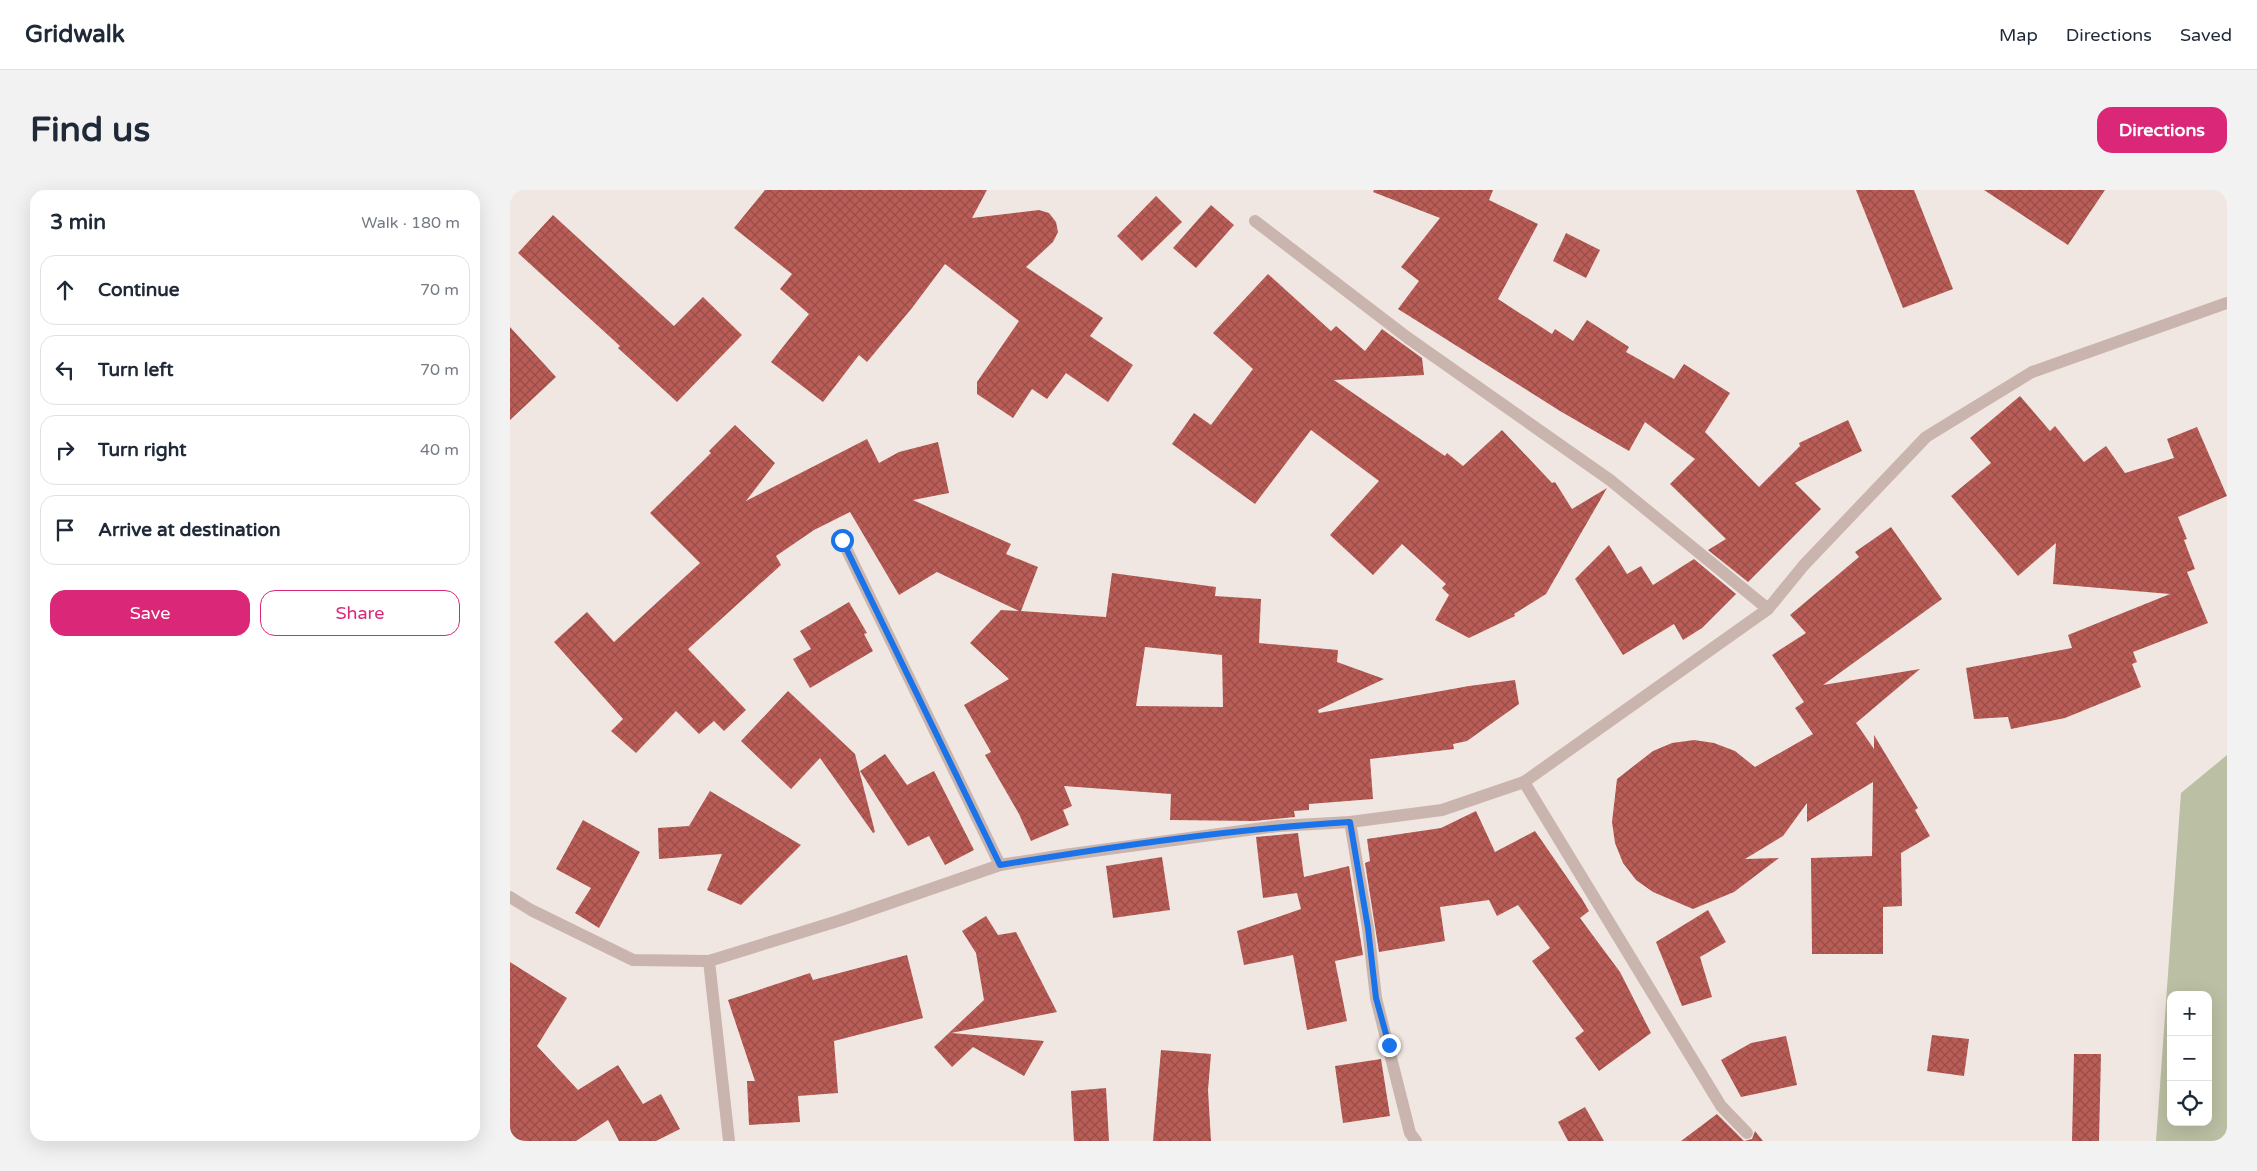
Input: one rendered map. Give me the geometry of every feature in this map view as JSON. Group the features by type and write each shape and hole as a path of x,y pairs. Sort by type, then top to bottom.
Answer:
{"street":[{"path":"1255,221 1408,338 1610,480 1768,609"},
{"path":"510,897 531,910 633,960 710,961 841,920 1000,865 1064,854 1278,826 1350,822 1442,810 1524,782 1768,609 1804,564 1926,438 2032,372 2227,303"},
{"path":"842,540 1000,865"},
{"path":"1524,782 1722,1106 1747,1133"},
{"path":"1350,822 1368,928 1376,998 1410,1133 1416,1141"},
{"path":"710,961 729,1141"}],"green space":[{"path":"2227,755 2227,1141 2156,1141 2181,793"}],"building":[{"path":"765,190 987,190 972,218 1039,210 1049,213 1056,222 1058,232 1053,242 1026,267 1103,318 1090,336 1133,365 1108,402 1066,373 1047,399 1032,389 1013,418 977,394 977,382 1019,321 945,264 912,308 867,362 859,355 823,402 771,362 809,314 780,289 792,274 734,228"},
{"path":"1374,190 1493,190 1489,200 1538,224 1498,299 1552,334 1555,329 1573,341 1587,320 1629,347 1626,352 1674,379 1684,364 1730,393 1705,432 1759,487 1800,446 1799,443 1848,420 1862,451 1795,483 1821,509 1748,582 1708,550 1726,539 1670,484 1695,459 1645,422 1629,451 1560,411 1398,309 1419,281 1401,267 1440,218 1373,192"},
{"path":"1856,190 1914,190 1953,289 1903,308"},
{"path":"1984,190 2105,190 2068,245"},
{"path":"1156,196 1182,222 1142,261 1117,236"},
{"path":"1211,205 1234,225 1196,268 1173,248"},
{"path":"553,215 674,326 703,297 742,335 677,402 618,348 620,346 518,253"},
{"path":"1566,233 1600,250 1586,278 1553,261"},
{"path":"1268,274 1331,331 1336,326 1365,351 1382,329 1422,358 1424,375 1334,380 1445,456 1447,453 1463,466 1502,430 1552,483 1555,482 1572,509 1607,488 1546,594 1514,614 1515,616 1469,638 1435,620 1449,595 1442,588 1446,584 1402,544 1373,575 1330,535 1379,481 1311,430 1255,504 1172,444 1194,413 1211,425 1253,369 1213,333"},
{"path":"510,327 556,377 510,420"},
{"path":"2020,396 2050,431 2055,426 2084,462 2106,446 2125,473 2174,458 2167,439 2197,427 2227,496 2178,517 2187,539 2184,540 2195,569 2187,572 2208,623 2133,652 2137,662 2132,664 2141,687 2065,718 2011,729 2008,717 1974,719 1966,668 2072,648 2068,635 2170,594 2053,584 2056,543 2018,576 1951,496 1991,463 1970,438"},
{"path":"735,425 775,463 746,501 867,439 879,463 899,452 938,442 949,493 913,500 1011,544 1006,554 1038,567 1021,611 1106,617 1112,573 1216,587 1215,596 1261,599 1259,643 1338,650 1337,662 1384,679 1318,710 1319,713 1469,686 1515,680 1519,704 1467,741 1453,744 1454,749 1370,759 1373,799 1309,804 1309,810 1294,811 1295,817 1254,821 1170,820 1171,794 1064,786 1072,806 1063,810 1069,825 1031,841 1019,814 985,755 991,752 964,705 1009,679 970,643 1001,610 1019,611 937,572 899,595 850,512 814,530 776,556 781,565 688,649 746,710 724,731 714,721 699,734 676,711 636,753 611,731 623,719 554,642 587,612 614,642 700,563 650,513 711,453 709,451","holes":["1145,647 1222,655 1223,707 1136,706"]},
{"path":"1891,527 1942,599 1823,685 1920,669 1856,723 1874,749 1874,735 1918,808 1915,810 1930,836 1901,853 1902,906 1883,907 1883,954 1812,954 1811,858 1872,856 1873,782 1807,822 1807,803 1783,836 1745,859 1779,858 1734,892 1693,909 1653,892 1636,880 1623,863 1615,843 1612,822 1617,779 1653,751 1672,743 1694,740 1714,743 1735,751 1755,767 1813,734 1795,708 1804,702 1772,655 1806,633 1790,615 1859,557 1855,552"},
{"path":"1609,545 1627,574 1641,566 1653,585 1694,559 1736,594 1702,628 1683,640 1674,624 1623,655 1575,579"},
{"path":"849,602 867,633 864,634 873,651 810,688 793,659 811,649 800,631"},
{"path":"788,691 855,754 875,832 873,833 820,758 791,789 741,741"},
{"path":"885,754 907,785 934,771 974,850 945,865 929,836 908,846 860,771"},
{"path":"710,791 801,845 741,905 707,890 722,854 659,859 658,828 689,826"},
{"path":"1476,811 1495,852 1535,831 1589,911 1580,918 1620,972 1651,1033 1599,1071 1575,1038 1584,1031 1532,961 1550,948 1518,905 1497,916 1489,900 1440,907 1445,941 1379,952 1365,863 1370,861 1367,839 1441,828"},
{"path":"583,820 640,852 599,928 575,913 591,888 556,869"},
{"path":"1298,833 1304,877 1349,866 1363,955 1335,961 1347,1021 1307,1030 1293,955 1244,965 1237,931 1301,909 1297,893 1263,898 1256,837"},
{"path":"1162,857 1170,910 1113,918 1106,866"},
{"path":"1708,910 1726,942 1700,957 1712,997 1682,1006 1656,942"},
{"path":"986,916 998,935 1016,932 1057,1012 951,1033 1044,1041 1024,1076 973,1047 952,1067 934,1047 984,1000 976,953 962,931"},
{"path":"907,955 923,1018 834,1041 838,1093 798,1096 800,1122 749,1125 747,1081 755,1081 728,1000 810,973 813,980"},
{"path":"510,962 567,998 537,1046 578,1090 618,1065 643,1104 661,1094 680,1129 656,1141 619,1141 608,1120 576,1141 510,1141"},
{"path":"1932,1035 1969,1039 1964,1076 1927,1071"},
{"path":"1786,1036 1797,1085 1741,1097 1721,1060 1751,1043"},
{"path":"1161,1050 1211,1054 1208,1090 1211,1141 1153,1141"},
{"path":"2074,1054 2101,1054 2099,1141 2072,1141"},
{"path":"1381,1059 1390,1116 1343,1123 1335,1066"},
{"path":"1106,1088 1109,1141 1074,1141 1071,1091"},
{"path":"1585,1107 1604,1141 1568,1141 1558,1122"},
{"path":"1717,1114 1744,1141 1681,1141"},
{"path":"1755,1131 1763,1141 1744,1141 1752,1139"}],"route":[{"path":"842,540 1000,865 1064,854 1278,826 1350,822 1368,928 1376,998 1389,1045"}]}
